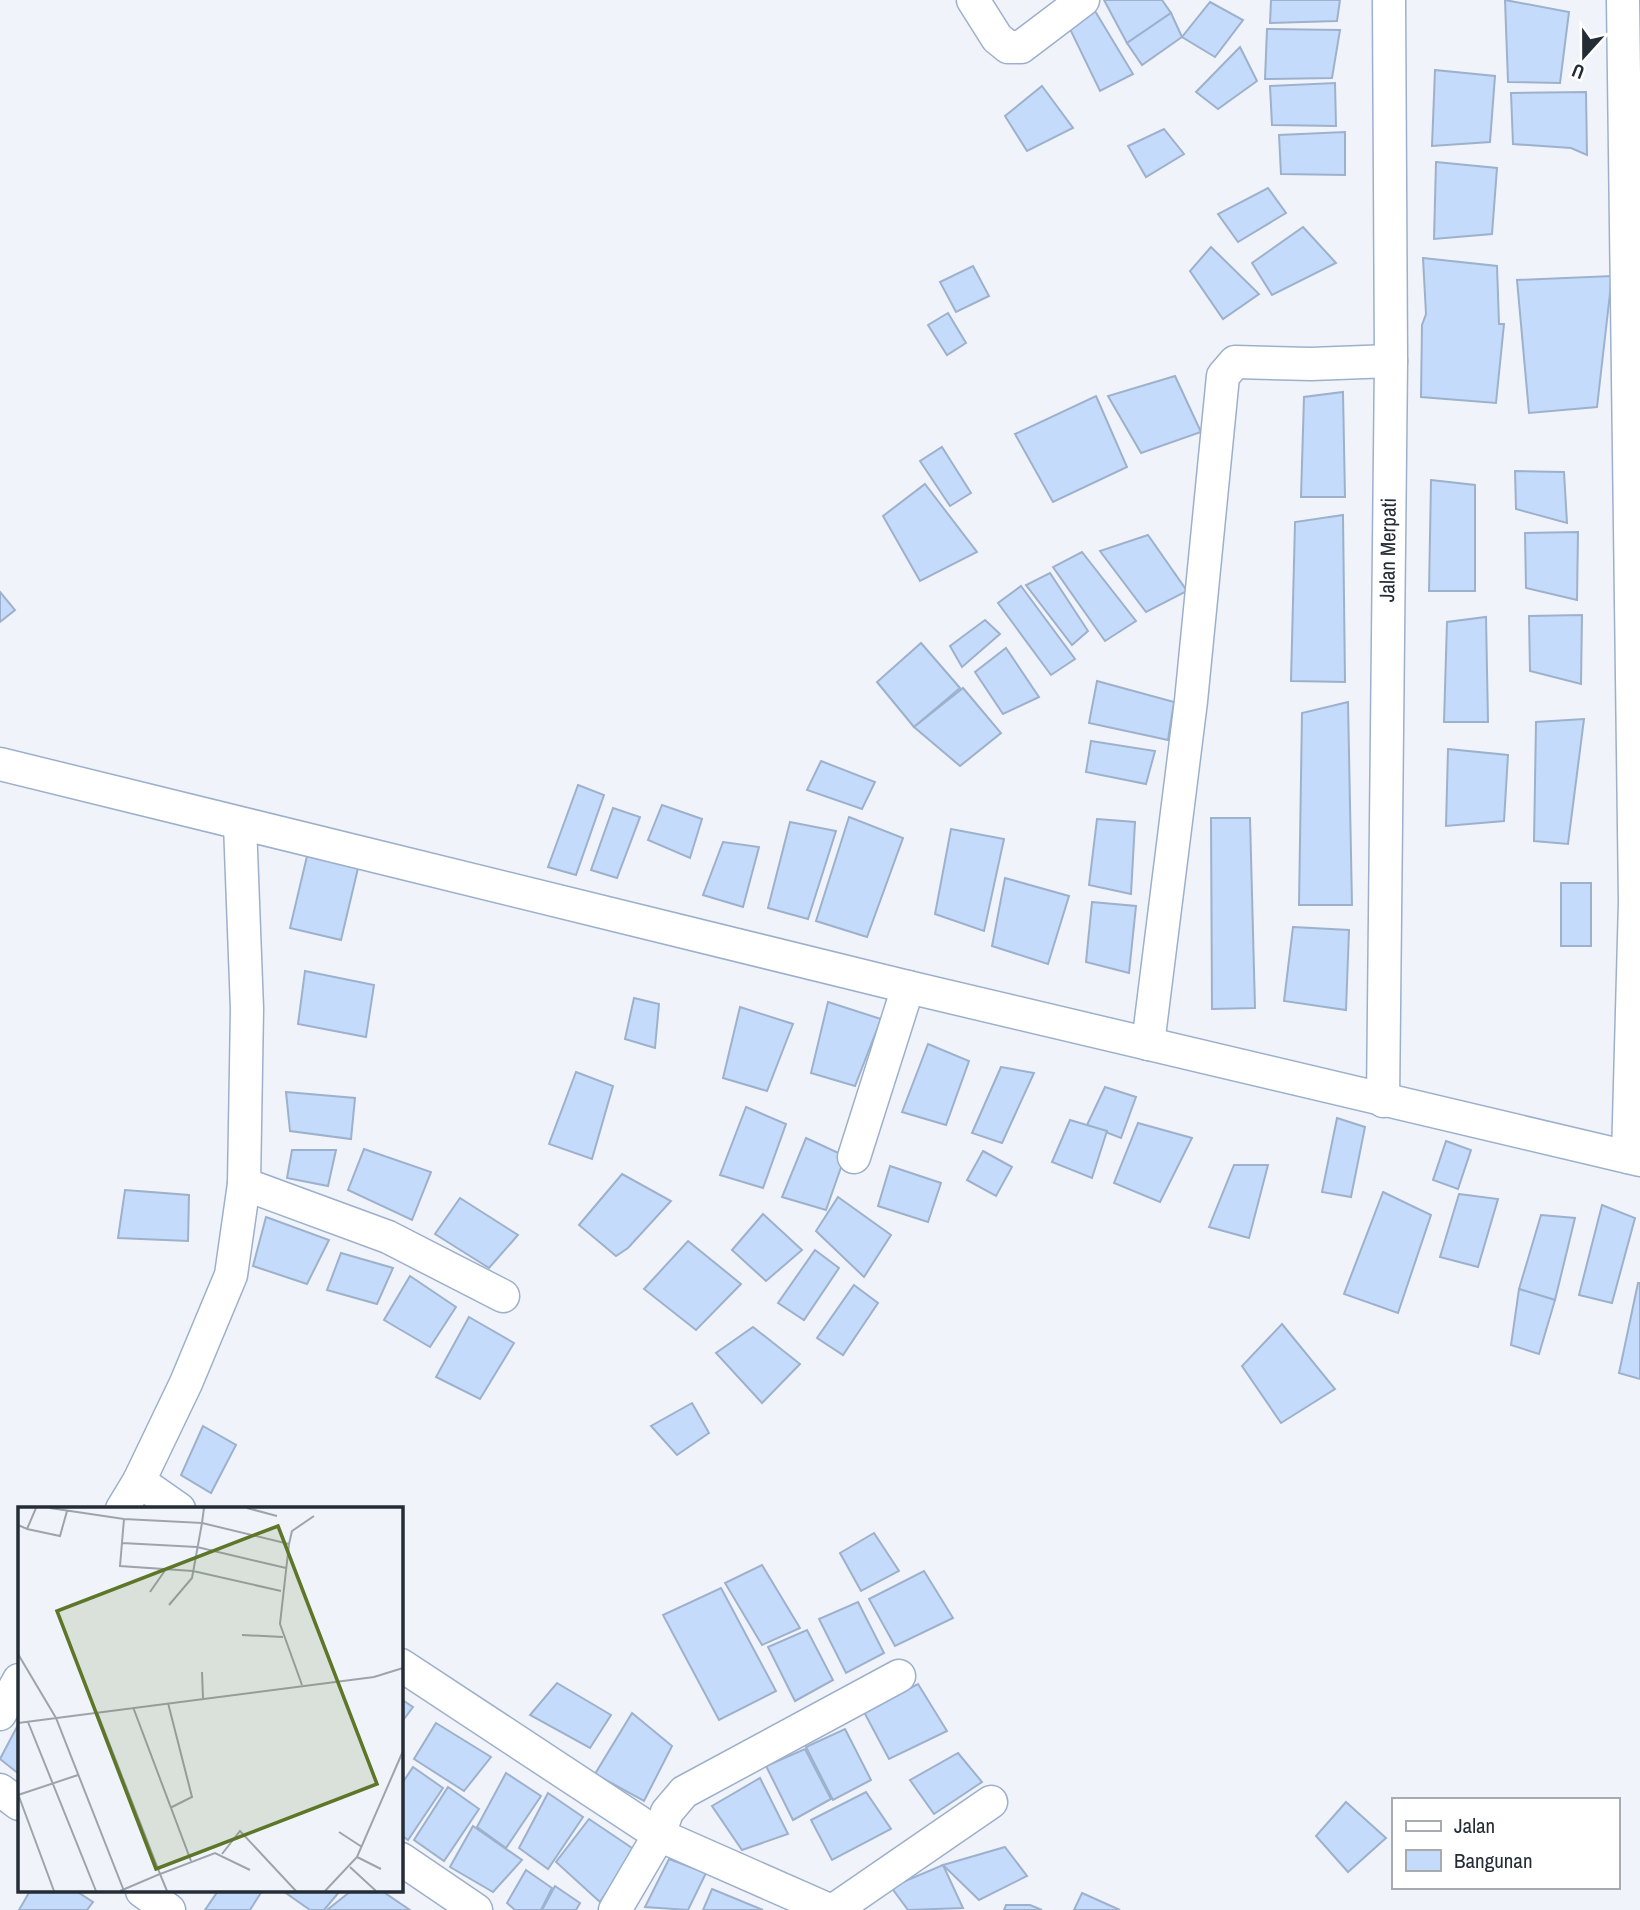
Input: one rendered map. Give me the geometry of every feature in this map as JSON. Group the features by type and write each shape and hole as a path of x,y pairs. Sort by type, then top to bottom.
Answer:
{"street":[{"path":"973,0 996,38 1008,47 1021,47 1083,0"},
{"name":"Jalan Merpati","path":"1383,1101 1391,361 1389,0"},
{"path":"0,764 240,824 537,893 908,987 1634,1158 1635,902 1623,0"},
{"path":"1148,1044 1194,675 1223,376 1235,362 1311,364 1391,361"},
{"path":"123,1507 139,1481 186,1383 231,1275 244,1184 247,1009 240,824"},
{"path":"854,1157 908,987"},
{"path":"244,1184 388,1237 503,1296"},
{"path":"139,1481 176,1507"},
{"path":"402,1666 659,1835 832,1910 991,1802"},
{"path":"615,1910 659,1835 667,1812 684,1792 899,1676"},
{"path":"0,1714 18,1682"},
{"path":"0,1790 18,1803"},
{"path":"402,1860 477,1910"},
{"path":"143,1892 169,1910"}],"building":[{"path":"1104,0 1162,0 1171,13 1127,43"},
{"path":"1271,0 1340,0 1337,21 1270,23"},
{"path":"1505,0 1569,12 1560,83 1508,82"},
{"path":"1210,2 1243,20 1215,57 1182,37"},
{"path":"1095,11 1133,74 1100,91 1069,27"},
{"path":"1171,13 1182,37 1142,65 1127,43"},
{"path":"1267,29 1340,30 1332,78 1265,79"},
{"path":"1240,47 1257,81 1218,109 1196,92"},
{"path":"1435,70 1495,76 1490,142 1432,146"},
{"path":"1335,83 1336,126 1272,125 1270,86"},
{"path":"1042,86 1073,128 1027,151 1005,116"},
{"path":"1586,92 1587,155 1571,148 1513,144 1511,93"},
{"path":"1164,129 1184,154 1146,177 1128,146"},
{"path":"1345,132 1345,175 1281,174 1279,135"},
{"path":"1436,162 1497,168 1492,234 1434,239"},
{"path":"1268,188 1286,213 1238,242 1218,214"},
{"path":"1303,227 1336,263 1272,295 1252,263"},
{"path":"1211,247 1259,294 1223,319 1190,271"},
{"path":"1423,258 1497,266 1499,324 1504,324 1496,403 1421,397 1422,325 1426,314"},
{"path":"973,266 989,296 956,312 940,282"},
{"path":"1612,276 1597,407 1529,413 1517,280"},
{"path":"948,313 966,343 947,355 928,325"},
{"path":"1175,376 1201,432 1141,453 1108,396"},
{"path":"1343,392 1345,497 1301,497 1304,397"},
{"path":"1096,396 1127,467 1053,502 1015,434"},
{"path":"942,447 971,493 950,506 920,461"},
{"path":"1515,471 1564,472 1567,523 1516,509"},
{"path":"1431,480 1475,485 1475,591 1429,591"},
{"path":"925,484 977,552 920,581 883,516"},
{"path":"1343,515 1345,682 1291,681 1295,522"},
{"path":"1578,532 1577,600 1526,588 1525,533"},
{"path":"1148,535 1187,591 1146,612 1100,551"},
{"path":"1082,552 1136,621 1105,641 1053,567"},
{"path":"1050,573 1088,631 1072,645 1026,585"},
{"path":"1021,586 1075,659 1051,675 998,603"},
{"path":"0,592 15,610 0,622"},
{"path":"1582,615 1581,684 1530,671 1529,616"},
{"path":"1486,617 1488,722 1444,722 1447,622"},
{"path":"985,620 1000,634 962,667 950,646"},
{"path":"921,643 960,688 914,727 877,682"},
{"path":"1006,648 1039,697 1003,714 975,672"},
{"path":"1097,681 1174,702 1168,740 1089,723"},
{"path":"963,688 1001,733 960,766 914,727"},
{"path":"1348,702 1352,905 1299,905 1302,713"},
{"path":"1584,719 1568,844 1534,841 1536,722"},
{"path":"1091,741 1155,751 1146,784 1086,772"},
{"path":"1448,749 1508,755 1504,821 1446,826"},
{"path":"821,761 875,782 862,809 807,790"},
{"path":"578,785 604,795 576,875 548,867"},
{"path":"662,805 702,819 690,858 648,840"},
{"path":"613,808 640,817 617,878 591,870"},
{"path":"849,817 903,838 867,937 816,921"},
{"path":"1211,818 1250,818 1255,1008 1212,1009"},
{"path":"1097,819 1135,822 1131,894 1089,885"},
{"path":"790,822 836,831 808,919 768,908"},
{"path":"951,829 1004,839 984,931 935,914"},
{"path":"723,842 759,847 743,907 703,895"},
{"path":"308,852 359,864 341,940 290,928"},
{"path":"1005,878 1069,896 1048,964 992,946"},
{"path":"1561,883 1591,883 1591,946 1561,946"},
{"path":"1092,902 1136,906 1129,973 1086,962"},
{"path":"1293,927 1349,930 1346,1010 1284,1001"},
{"path":"305,971 374,985 366,1037 298,1024"},
{"path":"634,998 659,1004 655,1048 625,1039"},
{"path":"828,1002 881,1019 855,1086 811,1073"},
{"path":"740,1007 793,1024 767,1091 723,1078"},
{"path":"928,1044 969,1061 946,1125 902,1112"},
{"path":"1001,1067 1034,1073 1002,1143 972,1133"},
{"path":"576,1072 613,1086 592,1159 549,1144"},
{"path":"1105,1087 1136,1097 1121,1138 1087,1125"},
{"path":"286,1092 355,1098 351,1139 290,1131"},
{"path":"746,1107 786,1124 763,1188 720,1175"},
{"path":"1337,1118 1365,1127 1351,1197 1322,1192"},
{"path":"1070,1120 1107,1131 1092,1178 1052,1162"},
{"path":"1138,1123 1192,1138 1160,1202 1114,1183"},
{"path":"806,1138 845,1156 826,1210 782,1197"},
{"path":"1446,1141 1471,1150 1458,1189 1433,1180"},
{"path":"364,1149 431,1172 412,1220 348,1190"},
{"path":"292,1150 336,1150 328,1186 287,1178"},
{"path":"983,1151 1012,1167 996,1196 967,1180"},
{"path":"1234,1165 1268,1165 1249,1238 1209,1227"},
{"path":"890,1166 941,1183 928,1222 878,1206"},
{"path":"622,1174 671,1201 628,1248 616,1256 579,1225"},
{"path":"125,1190 189,1195 188,1241 118,1238"},
{"path":"1383,1192 1431,1215 1398,1313 1344,1294"},
{"path":"1459,1194 1498,1199 1478,1267 1440,1257"},
{"path":"838,1197 891,1235 864,1277 816,1231"},
{"path":"460,1198 518,1235 489,1268 435,1234"},
{"path":"1602,1205 1635,1218 1612,1303 1579,1295"},
{"path":"763,1214 802,1250 766,1281 732,1250"},
{"path":"1541,1215 1575,1218 1555,1300 1519,1289"},
{"path":"266,1217 329,1240 307,1284 253,1266"},
{"path":"688,1241 741,1284 696,1330 644,1289"},
{"path":"815,1250 839,1268 804,1320 778,1303"},
{"path":"341,1253 393,1268 377,1304 327,1290"},
{"path":"410,1276 456,1307 430,1347 384,1320"},
{"path":"1640,1283 1640,1379 1619,1373"},
{"path":"854,1285 878,1303 843,1355 817,1338"},
{"path":"1519,1289 1555,1300 1539,1354 1511,1345"},
{"path":"469,1317 514,1343 480,1399 436,1377"},
{"path":"1282,1324 1335,1389 1281,1423 1242,1366"},
{"path":"753,1327 800,1364 762,1403 716,1353"},
{"path":"692,1403 709,1433 677,1455 651,1426"},
{"path":"203,1426 236,1445 211,1493 181,1475"},
{"path":"874,1533 899,1571 861,1591 840,1553"},
{"path":"762,1565 800,1628 762,1645 725,1583"},
{"path":"924,1571 953,1618 895,1646 869,1599"},
{"path":"721,1588 776,1691 719,1720 663,1615"},
{"path":"858,1602 884,1653 846,1673 819,1619"},
{"path":"807,1630 833,1680 795,1701 768,1647"},
{"path":"557,1683 611,1715 590,1748 530,1715"},
{"path":"918,1684 947,1731 889,1759 864,1712"},
{"path":"402,1700 413,1707 402,1722"},
{"path":"632,1713 672,1746 644,1801 595,1774"},
{"path":"436,1723 491,1757 464,1791 414,1759"},
{"path":"18,1725 18,1773 0,1759"},
{"path":"845,1729 871,1780 833,1800 806,1747"},
{"path":"805,1749 831,1799 793,1820 766,1766"},
{"path":"958,1753 982,1782 934,1814 910,1780"},
{"path":"413,1767 443,1788 408,1840 402,1836 402,1784"},
{"path":"506,1773 541,1796 506,1848 477,1827"},
{"path":"760,1778 788,1834 742,1850 712,1806"},
{"path":"448,1787 479,1809 444,1861 414,1840"},
{"path":"866,1792 891,1829 832,1860 811,1820"},
{"path":"548,1793 583,1817 548,1869 519,1848"},
{"path":"1346,1802 1386,1838 1348,1872 1316,1836"},
{"path":"589,1819 635,1850 600,1902 556,1862"},
{"path":"473,1826 522,1860 493,1892 450,1867"},
{"path":"1005,1847 1027,1876 979,1900 943,1865"},
{"path":"669,1859 706,1873 688,1910 645,1907"},
{"path":"943,1865 963,1908 908,1910 891,1887"},
{"path":"526,1870 552,1888 541,1910 515,1910 507,1903"},
{"path":"555,1886 580,1903 576,1910 542,1910"},
{"path":"712,1889 763,1910 703,1910"},
{"path":"29,1892 78,1892 93,1902 87,1910 19,1910"},
{"path":"217,1892 261,1892 250,1910 205,1910"},
{"path":"284,1892 339,1892 324,1910 310,1910"},
{"path":"350,1892 383,1892 410,1910 327,1910"},
{"path":"1082,1893 1120,1910 1074,1910"},
{"path":"1006,1905 1030,1905 1042,1910 1004,1910"}]}
